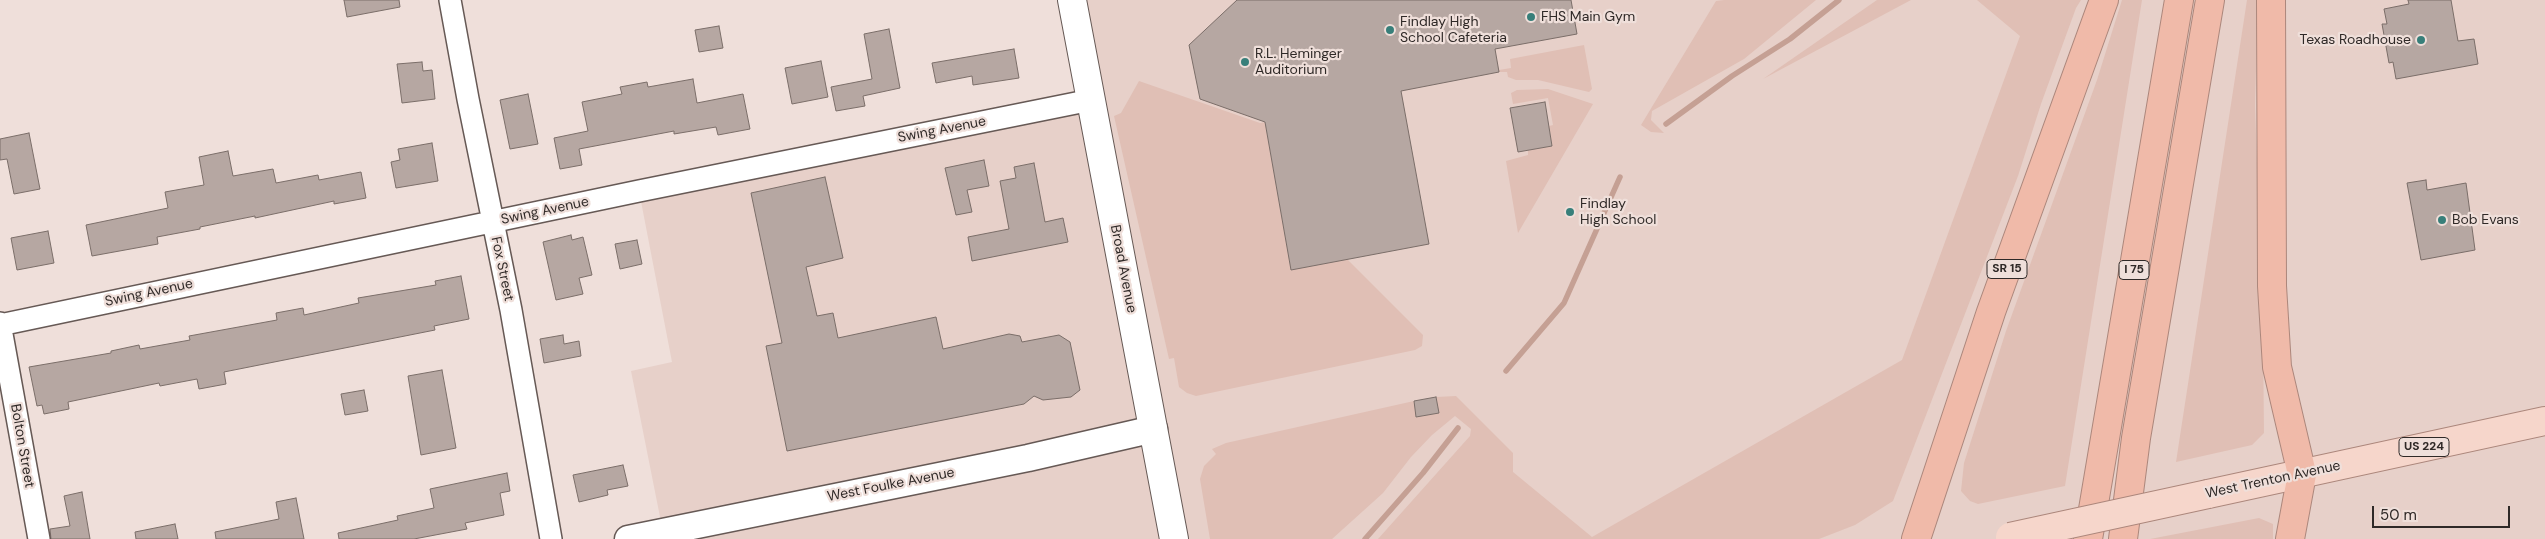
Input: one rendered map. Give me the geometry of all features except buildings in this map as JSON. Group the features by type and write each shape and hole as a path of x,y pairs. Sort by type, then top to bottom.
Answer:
{"highway":[{"name":"SR 15","path":"1916,539 1991,312 2104,0"},
{"name":"I 75","path":"2088,539 2179,0"},
{"name":"I 75","path":"2123,539 2136,438 2210,0"},
{"path":"2271,0 2272,286 2277,367 2302,474 2290,539"}],"main road":[{"name":"Broad Avenue","path":"1072,0 1174,539"},
{"name":"West Trenton Avenue","path":"2006,538 2545,421"}],"street":[{"name":"Fox Street","path":"450,0 492,222 511,310 551,539"},
{"name":"Swing Avenue","path":"0,324 1091,100"},
{"name":"Bolton Street","path":"0,324 39,539"},
{"name":"West Foulke Avenue","path":"628,539 1028,458 1154,429"}],"shaded area":[{"path":"1072,0 2545,0 2545,539 628,539 663,532 631,371 672,362 639,191 1091,100"},
{"path":"1816,0 1744,59 1652,111 1651,120 1664,133 1651,132 1641,125 1716,1"},
{"path":"1877,0 1911,0 1763,79"},
{"path":"1977,0 2081,0 2076,8 2041,104 2018,176 1893,501 1855,525 1819,539 1378,539 1470,436 1471,429 1455,416 1432,435 1411,457 1383,493 1332,539 1210,539 1200,479 1204,466 1216,454 1212,449 1226,443 1414,401 1416,417 1439,413 1436,397 1456,396 1513,453 1513,472 1592,537 1902,360 2020,36"},
{"path":"2122,0 2142,0 2065,486 1978,504 1970,501 1961,491 1964,463 2006,331 2097,80"},
{"path":"2247,0 2258,0 2255,105 2263,340 2264,433 2252,445 2176,462"},
{"path":"1584,45 1592,89 1589,92 1538,80 1516,80 1508,77 1507,72 1499,72 1499,70 1511,68 1510,59"},
{"path":"1139,81 1260,123 1265,122 1291,270 1347,259 1423,335 1422,346 1415,350 1196,396 1187,393 1179,387 1174,358 1169,359 1114,116 1121,113"},
{"path":"1548,89 1593,104 1518,233 1506,161 1528,155 1528,150 1552,146 1549,126 1553,125 1548,98 1513,104 1511,93 1517,90"},
{"path":"2259,518 2273,524 2273,539 2150,539"}],"waterway":[{"path":"1666,124 1732,76 1790,39 1839,0"},
{"path":"1506,371 1564,303 1620,177"},
{"path":"1365,539 1423,473 1458,428"}],"place":[{"name":"FHS Main Gym","path":"1531,17"},
{"name":"Findlay High School Cafeteria","path":"1390,30"},
{"name":"Texas Roadhouse","path":"2421,40"},
{"name":"R.L. Heminger Auditorium","path":"1245,62"},
{"name":"Findlay High School","path":"1570,212"},
{"name":"Bob Evans","path":"2442,220"}]}
